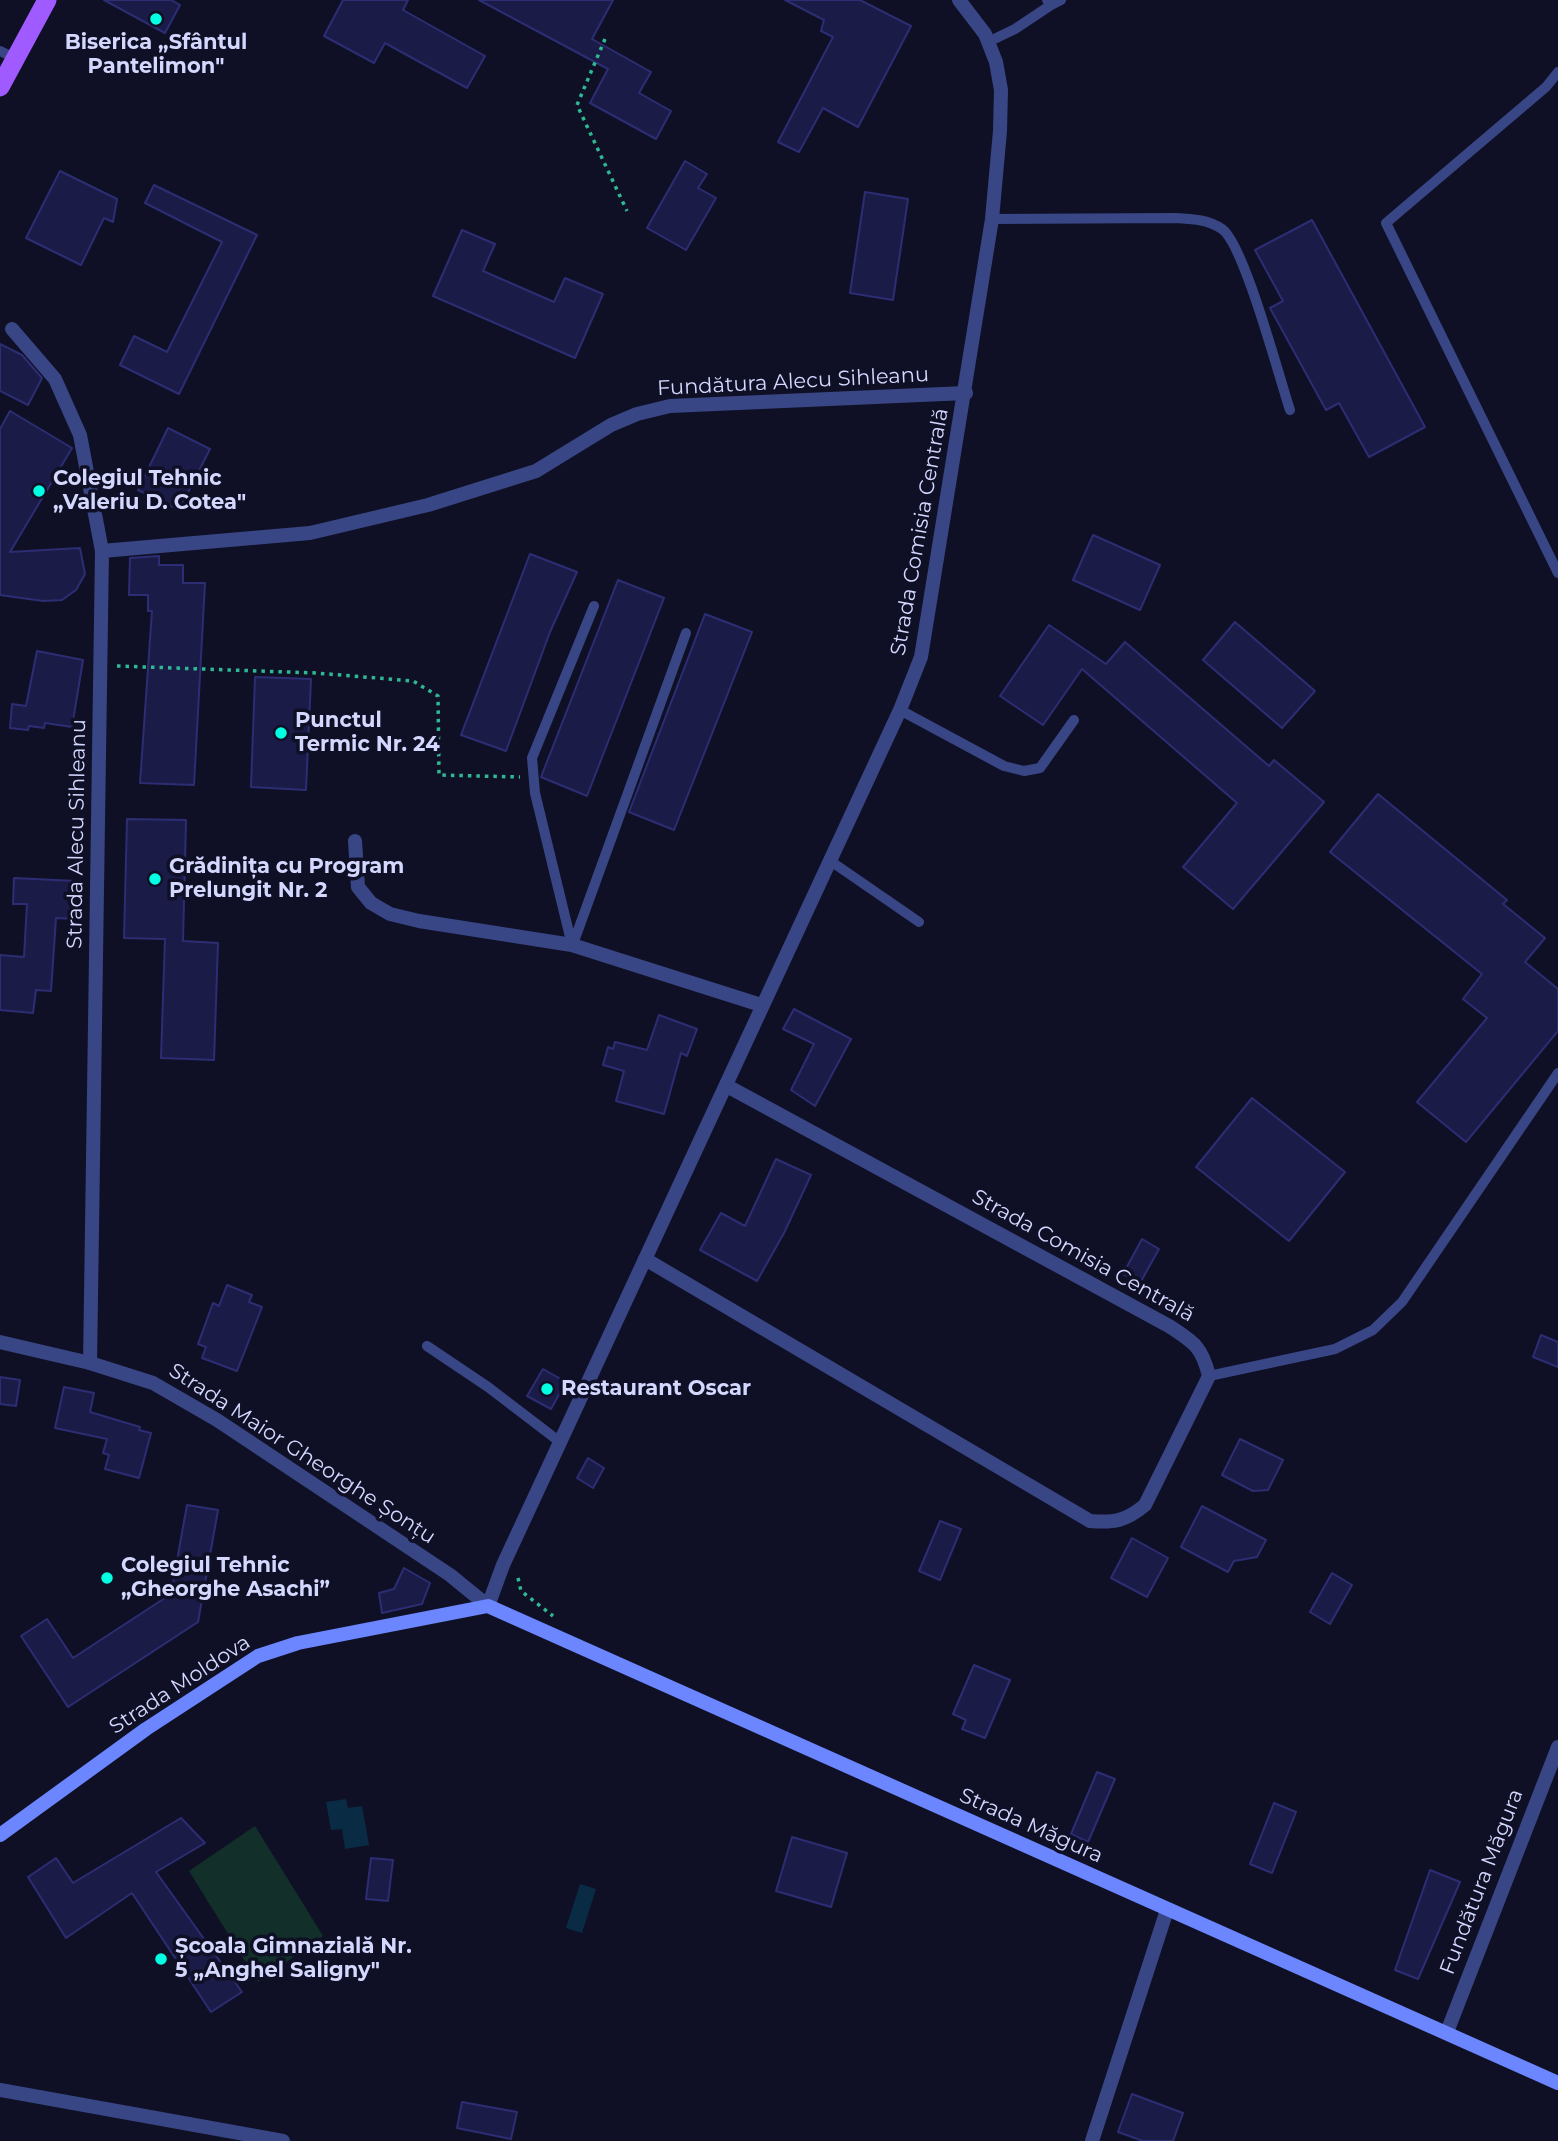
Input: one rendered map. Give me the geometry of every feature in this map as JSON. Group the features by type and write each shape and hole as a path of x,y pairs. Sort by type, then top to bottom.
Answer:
{"main road":[{"path":"0,87 8,54 47,0"},
{"name":"Strada Măgura","path":"488,1606 1558,2082"},
{"name":"Strada Moldova","path":"0,1835 146,1729 258,1656 298,1643 488,1606"}],"street":[{"name":"Strada Comisia Centrală","path":"488,1606 503,1565 727,1086 761,1005 900,710 921,657 966,393 992,219 1001,90 988,42 959,0"},
{"name":"Strada Alecu Sihleanu","path":"12,329 55,379 80,435 102,551 90,1363"},
{"name":"Fundătura Alecu Sihleanu","path":"102,551 310,534 428,505 536,471 611,425 637,414 670,406 966,393"},
{"path":"355,841 358,887 370,903 390,914 572,945 761,1005"},
{"name":"Strada Comisia Centrală","path":"727,1086 1169,1326 1195,1343 1205,1358 1209,1376"},
{"path":"645,1259 1090,1521 1115,1523 1130,1518 1145,1506 1209,1376"},
{"name":"Strada Maior Gheorghe Șonțu","path":"0,1342 90,1363 153,1383 187,1402 450,1574 488,1606"},
{"name":"Fundătura Măgura","path":"1447,2032 1558,1747"},
{"path":"1092,2141 1167,1910"},
{"path":"0,2090 283,2141"}],"lane":[{"path":"988,42 1015,29 1049,3 1061,0"},
{"path":"1558,72 1546,87 1386,223 1558,573"},
{"path":"992,219 1203,220 1224,230 1242,264 1290,410"},
{"path":"572,945 535,793 532,758 594,606"},
{"path":"572,945 686,633"},
{"path":"900,710 1004,766 1024,771 1040,768 1074,720"},
{"path":"829,860 919,922"},
{"path":"1209,1376 1335,1349 1373,1330 1402,1302 1558,1073"},
{"path":"427,1346 488,1387 561,1442"}],"path":[{"path":"605,39 577,106 626,211"},
{"path":"101,665 274,671 413,681 438,696 439,775 534,777"},
{"path":"503,1565 516,1570 521,1591 553,1614 549,1632"}],"green space":[{"path":"255,1826 323,1936 258,1982 189,1871"}],"water":[{"path":"346,1799 348,1808 362,1806 369,1845 345,1849 342,1829 331,1830 326,1802"},
{"path":"580,1884 596,1889 582,1933 566,1928"}],"building":[{"name":"Biserica „Sfântul Pantelimon\"","path":"104,0 171,0 180,5 165,33"},
{"path":"343,0 408,0 403,10 485,56 467,88 385,43 374,63 324,36"},
{"path":"479,0 613,0 592,39 651,72 639,93 671,111 656,139 590,103 608,69"},
{"path":"785,0 860,0 911,26 858,127 823,108 799,152 778,142 833,37 821,31 824,20"},
{"path":"685,161 707,174 698,188 716,198 686,250 647,228"},
{"path":"60,171 117,199 113,222 104,218 81,265 26,238"},
{"path":"154,185 257,235 179,394 120,365 134,336 167,352 222,242 145,203"},
{"path":"865,192 908,199 893,300 850,293"},
{"path":"1312,220 1425,427 1369,457 1339,403 1326,410 1270,308 1283,301 1255,250"},
{"path":"462,230 495,244 483,271 554,302 565,278 603,294 575,358 433,296"},
{"path":"0,344 22,355 42,378 28,405 0,391"},
{"path":"10,411 72,448 10,552 80,548 85,574 76,590 62,600 43,601 0,595 0,429"},
{"path":"168,428 210,449 179,510 138,490"},
{"path":"1093,535 1160,565 1140,610 1073,580"},
{"path":"530,554 577,572 550,632 506,751 461,735"},
{"path":"159,556 159,565 183,565 183,583 205,583 194,785 140,783 152,611 148,611 148,595 129,595 130,558"},
{"path":"618,580 664,598 587,796 541,777"},
{"path":"705,614 752,632 674,830 629,812"},
{"path":"1235,622 1315,691 1282,728 1203,660"},
{"path":"1049,625 1106,664 1125,642 1269,766 1274,760 1324,802 1233,909 1183,867 1237,803 1082,669 1043,725 1000,696"},
{"path":"37,651 83,660 72,727 45,723 44,728 10,728 12,704 26,706"},
{"name":"Punctul Termic Nr. 24","path":"255,677 311,679 306,790 251,787"},
{"path":"1378,794 1507,900 1503,904 1545,938 1525,962 1558,989 1558,1031 1466,1142 1417,1102 1487,1018 1463,999 1482,974 1330,852"},
{"path":"127,819 186,820 183,941 218,943 214,1060 161,1058 165,939 124,938"},
{"path":"14,878 76,881 74,919 56,918 51,991 36,990 33,1013 0,1010 0,955 24,957 27,904 13,904"},
{"path":"794,1009 851,1039 815,1106 791,1090 814,1044 783,1029"},
{"path":"659,1015 697,1029 687,1056 681,1053 664,1114 616,1101 624,1071 603,1065 608,1047 613,1049 615,1042 647,1050"},
{"path":"1252,1098 1345,1172 1289,1241 1196,1167"},
{"path":"776,1159 811,1175 784,1233 757,1281 700,1250 721,1213 745,1226"},
{"path":"1142,1239 1159,1249 1140,1283 1123,1274"},
{"path":"227,1285 252,1295 249,1302 262,1307 237,1371 202,1358 206,1347 198,1344 213,1303 219,1306"},
{"path":"1541,1335 1558,1342 1558,1367 1533,1357"},
{"name":"Restaurant Oscar","path":"543,1369 566,1382 551,1409 527,1396"},
{"path":"0,1377 20,1380 16,1406 0,1404"},
{"path":"64,1387 94,1393 90,1412 151,1433 139,1478 105,1469 109,1455 103,1453 107,1439 55,1428"},
{"path":"1240,1439 1283,1460 1268,1490 1253,1491 1222,1475"},
{"path":"588,1458 604,1468 593,1488 577,1478"},
{"path":"187,1505 218,1510 198,1622 68,1707 21,1636 47,1619 73,1658 171,1594"},
{"path":"1202,1506 1266,1540 1257,1557 1234,1561 1228,1572 1181,1547"},
{"path":"940,1521 961,1529 940,1580 919,1571"},
{"path":"1132,1538 1168,1558 1147,1597 1111,1578"},
{"path":"404,1568 430,1583 422,1604 382,1613 379,1593 394,1589"},
{"path":"1332,1573 1352,1585 1330,1624 1310,1612"},
{"path":"974,1665 1010,1680 985,1738 962,1729 966,1720 953,1714"},
{"path":"1097,1772 1115,1779 1088,1842 1071,1834"},
{"path":"1274,1803 1296,1812 1272,1873 1250,1864"},
{"path":"181,1818 205,1843 156,1872 242,1992 211,2012 132,1893 66,1938 28,1877 56,1858 73,1883"},
{"path":"792,1837 847,1853 831,1907 776,1891"},
{"path":"371,1858 393,1860 388,1901 366,1899"},
{"path":"1430,1870 1460,1882 1418,1979 1395,1970"},
{"path":"1132,2094 1183,2113 1173,2141 1143,2141 1118,2132"},
{"path":"462,2102 517,2112 511,2139 457,2128"}],"place":[{"name":"Biserica „Sfântul Pantelimon\"","path":"156,19"},
{"name":"Colegiul Tehnic „Valeriu D. Cotea\"","path":"39,491"},
{"name":"Punctul Termic Nr. 24","path":"281,733"},
{"name":"Grădinița cu Program Prelungit Nr. 2","path":"155,879"},
{"name":"Restaurant Oscar","path":"547,1389"},
{"name":"Colegiul Tehnic „Gheorghe Asachi”","path":"107,1578"},
{"name":"Școala Gimnazială Nr. 5 „Anghel Saligny\"","path":"161,1959"}]}
